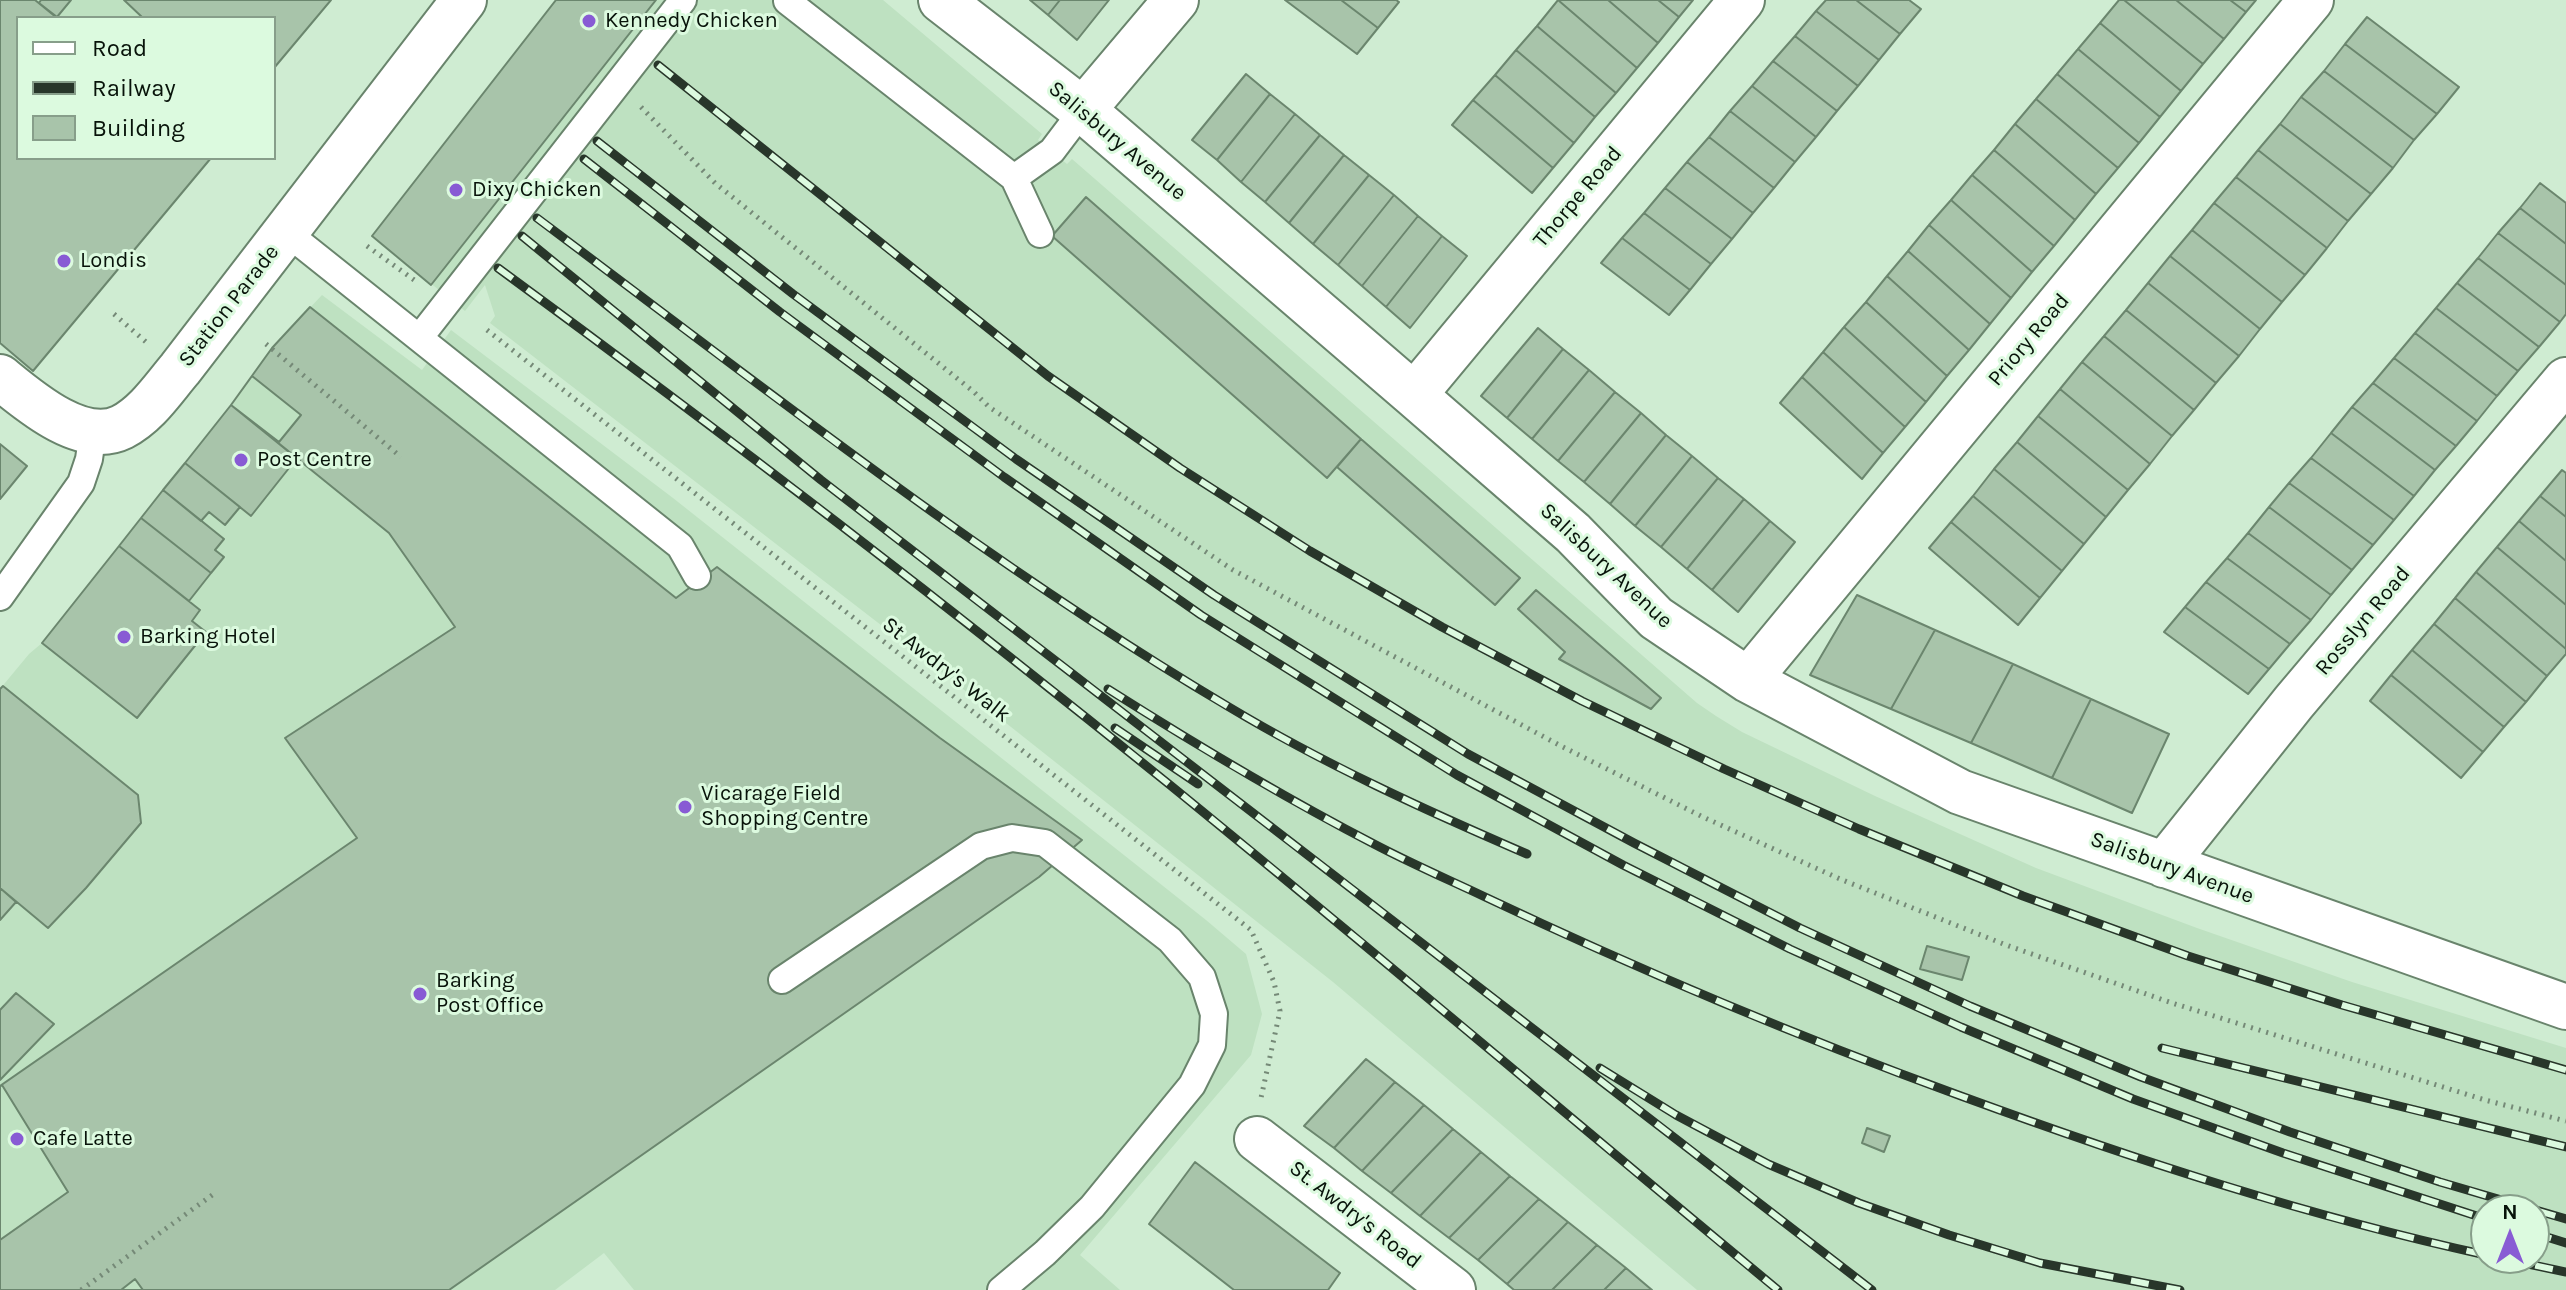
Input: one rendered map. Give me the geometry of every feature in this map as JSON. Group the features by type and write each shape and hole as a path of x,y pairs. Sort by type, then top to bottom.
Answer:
{"street":[{"name":"Station Parade","path":"93,431 120,428 146,410 464,0"},
{"name":"Salisbury Avenue","path":"941,0 1083,110 1414,395 1573,533 1656,618 1748,680 1960,792 2566,1007"},
{"path":"1083,110 1176,0"},
{"name":"Thorpe Road","path":"1414,395 1742,0"},
{"name":"Priory Road","path":"1748,680 2311,0"},
{"path":"0,377 37,407 67,424 93,431"},
{"name":"Rosslyn Road","path":"2164,865 2294,702 2566,380"},
{"name":"St. Awdry's Road","path":"1257,1139 1453,1290"}],"lane":[{"path":"420,337 683,0"},
{"path":"787,1 1014,178 1040,234"},
{"path":"1014,178 1052,151 1083,110"},
{"path":"286,232 680,546 697,576"},
{"path":"0,597 81,483 93,431"},
{"path":"782,980 981,846 1012,838 1045,843 1170,940 1202,977 1214,1014 1212,1045 1192,1085 1092,1207 1001,1290"}],"path":[{"path":"632,98 715,183 989,407 1210,556 1418,671 1703,817 1840,879 1992,940 2327,1053 2566,1121"},
{"path":"368,247 416,281"},
{"path":"114,314 154,349"},
{"name":"St Awdry's Walk","path":"487,330 1251,930 1274,982 1280,1011 1262,1093"},
{"path":"266,344 401,457"},
{"path":"81,1290 215,1193"}],"shaded area":[{"path":"35,0 331,0 276,66 276,16 55,16"},
{"path":"556,0 883,0 1042,134 1038,140 1067,164 1072,159 1697,703 1716,716 1742,732 1875,796 2036,868 2352,982 2566,1048 2566,1290 1697,1290 1333,982 934,666 490,323 495,316 485,285 465,311 372,236"},
{"path":"322,295 422,370 451,330 673,498 1246,954 1262,1014 1251,1055 1080,1255 1120,1290 634,1290 604,1253 555,1290 0,1290 0,689 42,643 231,405 272,348"}],"building":[{"path":"0,0 35,0 55,16 16,16 16,160 209,160 33,371 0,343"},
{"path":"41,0 71,0 58,16 39,3"},
{"path":"124,0 331,0 276,66 276,16 141,16"},
{"path":"556,0 656,0 431,285 372,236"},
{"path":"1030,0 1060,0 1048,15"},
{"path":"1060,0 1109,0 1077,40 1048,15"},
{"path":"1285,0 1341,0 1378,28 1357,54"},
{"path":"1341,0 1396,0 1399,2 1378,28"},
{"path":"1558,0 1637,68 1616,93 1537,26"},
{"path":"1558,0 1608,0 1658,43 1637,68"},
{"path":"1608,0 1658,0 1679,17 1658,43"},
{"path":"1658,0 1693,0 1679,17"},
{"path":"1826,0 1856,0 1900,34 1879,60 1816,11"},
{"path":"1856,0 1909,0 1921,9 1900,34"},
{"path":"2119,0 2124,0 2203,64 2181,91 2100,23"},
{"path":"2124,0 2176,0 2224,39 2203,64"},
{"path":"2176,0 2230,0 2246,12 2224,39"},
{"path":"2230,0 2256,0 2246,12"},
{"path":"1816,11 1879,60 1858,86 1795,36"},
{"path":"2367,17 2459,87 2437,114 2345,44"},
{"path":"2100,23 2181,91 2160,117 2078,49"},
{"path":"1537,26 1616,93 1595,117 1516,50"},
{"path":"1795,36 1858,86 1837,111 1773,61"},
{"path":"2345,44 2437,114 2414,140 2324,71"},
{"path":"2078,49 2160,117 2139,143 2057,74"},
{"path":"1516,50 1595,117 1574,143 1495,75"},
{"path":"1773,61 1837,111 1816,137 1752,86"},
{"path":"2324,71 2414,140 2393,168 2301,97"},
{"path":"1246,74 1270,94 1217,160 1192,140"},
{"path":"2057,74 2139,143 2118,168 2036,99"},
{"path":"1495,75 1574,143 1553,168 1473,100"},
{"path":"1752,86 1816,137 1795,162 1730,111"},
{"path":"1270,94 1295,114 1241,182 1217,160"},
{"path":"2301,97 2393,168 2371,194 2280,124"},
{"path":"2036,99 2118,168 2096,194 2015,124"},
{"path":"1473,100 1553,168 1532,193 1452,125"},
{"path":"1730,111 1795,162 1774,188 1709,137"},
{"path":"1295,114 1320,135 1265,202 1241,182"},
{"path":"2015,124 2096,194 2075,220 1994,150"},
{"path":"2280,124 2371,194 2348,221 2258,150"},
{"path":"1320,135 1344,155 1289,223 1265,202"},
{"path":"1709,137 1774,188 1753,213 1687,162"},
{"path":"1994,150 2075,220 2054,246 1972,175"},
{"path":"2258,150 2348,221 2327,248 2236,177"},
{"path":"1344,155 1369,175 1313,244 1289,223"},
{"path":"1687,162 1753,213 1732,239 1665,188"},
{"path":"1369,175 1394,195 1338,265 1313,244"},
{"path":"1972,175 2054,246 2032,272 1951,200"},
{"path":"2236,177 2327,248 2305,275 2214,203"},
{"path":"2540,183 2566,203 2566,244 2520,208"},
{"path":"1665,188 1732,239 1711,264 1644,213"},
{"path":"1394,195 1418,216 1362,286 1338,265"},
{"path":"1086,197 1361,439 1327,478 1052,236"},
{"path":"1951,200 2032,272 2011,298 1929,225"},
{"path":"2214,203 2305,275 2282,302 2192,230"},
{"path":"2520,208 2566,244 2566,285 2498,233"},
{"path":"1644,213 1711,264 1690,290 1622,238"},
{"path":"1418,216 1442,236 1386,307 1362,286"},
{"path":"1929,225 2011,298 1990,324 1908,251"},
{"path":"2192,230 2282,302 2260,329 2170,256"},
{"path":"2498,233 2566,285 2566,314 2560,322 2478,258"},
{"path":"1442,236 1467,256 1410,328 1386,307"},
{"path":"1622,238 1690,290 1669,315 1601,263"},
{"path":"1908,251 1990,324 1969,350 1887,276"},
{"path":"2170,256 2260,329 2239,356 2148,283"},
{"path":"2478,258 2560,322 2539,347 2457,283"},
{"path":"1887,276 1969,350 1947,376 1866,302"},
{"path":"2148,283 2239,356 2216,383 2126,310"},
{"path":"2457,283 2539,347 2518,371 2436,308"},
{"path":"1866,302 1947,376 1926,402 1844,327"},
{"name":"Vicarage Field Shopping Centre","path":"310,307 676,598 717,567 940,738 1082,840 1039,877 449,1290 0,1290 0,1086 357,838 285,738 455,627 389,533 231,405 272,348"},
{"path":"2436,308 2518,371 2497,396 2415,333"},
{"path":"2126,310 2216,383 2194,410 2104,336"},
{"path":"1844,327 1926,402 1905,427 1823,352"},
{"path":"1538,328 1563,349 1507,418 1481,396"},
{"path":"2415,333 2497,396 2477,421 2394,358"},
{"path":"2104,336 2194,410 2172,436 2082,362"},
{"path":"1563,349 1589,370 1532,439 1507,418"},
{"path":"1823,352 1905,427 1883,453 1802,377"},
{"path":"2394,358 2477,421 2456,446 2373,383"},
{"path":"2082,362 2172,436 2150,464 2060,389"},
{"path":"1589,370 1615,392 1558,461 1532,439"},
{"path":"252,376 301,415 279,442 231,405"},
{"path":"1802,377 1883,453 1862,479 1780,403"},
{"path":"2373,383 2456,446 2435,470 2352,407"},
{"path":"2060,389 2150,464 2128,490 2038,416"},
{"path":"1615,392 1641,413 1584,482 1558,461"},
{"name":"Post Centre","path":"231,405 297,458 251,516 185,463"},
{"path":"2352,407 2435,470 2414,496 2331,433"},
{"path":"1641,413 1666,435 1610,504 1584,482"},
{"path":"2038,416 2128,490 2106,517 2017,442"},
{"path":"2331,433 2414,496 2394,520 2311,458"},
{"path":"1666,435 1692,456 1635,526 1610,504"},
{"path":"1361,439 1520,578 1495,605 1337,467"},
{"path":"2017,442 2106,517 2084,544 1994,469"},
{"path":"0,444 27,466 0,499"},
{"path":"1692,456 1718,478 1661,547 1635,526"},
{"path":"2311,458 2394,520 2373,545 2289,483"},
{"path":"185,463 240,507 225,525 209,512 201,521 163,490"},
{"path":"1994,469 2084,544 2062,571 1973,496"},
{"path":"2562,470 2566,473 2566,517 2540,496"},
{"path":"1718,478 1744,499 1687,569 1661,547"},
{"path":"2289,483 2373,545 2352,570 2269,507"},
{"path":"163,490 224,539 215,550 224,557 211,573 141,518"},
{"path":"1973,496 2062,571 2040,598 1951,522"},
{"path":"2540,496 2566,517 2566,561 2519,521"},
{"path":"1744,499 1770,521 1712,590 1687,569"},
{"path":"2269,507 2352,570 2331,595 2248,533"},
{"path":"141,518 211,573 189,601 119,546"},
{"path":"1770,521 1795,542 1738,612 1712,590"},
{"path":"2519,521 2566,561 2566,605 2497,547"},
{"path":"1951,522 2040,598 2018,625 1929,548"},
{"path":"2248,533 2331,595 2311,620 2227,558"},
{"name":"Barking Hotel","path":"119,546 200,610 192,621 206,632 137,718 42,643"},
{"path":"2497,547 2566,605 2566,649 2476,572"},
{"path":"2227,558 2311,620 2290,644 2206,582"},
{"path":"2476,572 2566,649 2566,654 2547,676 2455,598"},
{"path":"2206,582 2290,644 2269,669 2185,607"},
{"path":"1536,590 1661,698 1651,709 1559,659 1565,652 1518,609"},
{"path":"1857,595 1935,630 1891,709 1810,675"},
{"path":"2455,598 2547,676 2526,702 2434,624"},
{"path":"2185,607 2269,669 2248,694 2164,632"},
{"path":"2434,624 2526,702 2504,727 2412,650"},
{"path":"1935,630 2013,664 1971,743 1891,709"},
{"path":"2412,650 2504,727 2483,752 2391,675"},
{"path":"2013,664 2091,699 2052,778 1971,743"},
{"path":"2391,675 2483,752 2461,778 2370,701"},
{"path":"3,686 138,795 141,823 48,928 0,888 0,689"},
{"path":"2091,699 2169,734 2132,813 2052,778"},
{"path":"0,888 16,902 0,920"},
{"path":"1927,946 1969,957 1962,980 1920,969"},
{"path":"16,993 54,1024 0,1080 0,1010"},
{"path":"1366,1059 1395,1082 1334,1148 1304,1126"},
{"path":"1395,1082 1424,1105 1362,1171 1334,1148"},
{"name":"Cafe Latte","path":"0,1086 68,1192 0,1240"},
{"path":"1424,1105 1453,1129 1391,1193 1362,1171"},
{"path":"1867,1128 1890,1136 1884,1152 1862,1143"},
{"path":"1453,1129 1481,1152 1420,1216 1391,1193"},
{"path":"1481,1152 1510,1176 1449,1238 1420,1216"},
{"path":"1195,1162 1340,1273 1328,1290 1234,1290 1149,1224"},
{"path":"1510,1176 1539,1199 1478,1260 1449,1238"},
{"path":"1539,1199 1568,1222 1507,1284 1478,1260"},
{"path":"1568,1222 1597,1245 1552,1290 1514,1290 1507,1284"},
{"path":"1597,1245 1626,1268 1604,1290 1552,1290"},
{"path":"1626,1268 1652,1290 1604,1290"},
{"path":"135,1279 143,1290 121,1290"}],"railway":[{"path":"658,65 1048,376 1180,468 1310,551 1442,627 1582,701 1859,829 2023,896 2188,956 2342,1005 2566,1070"},
{"path":"597,141 793,294 1016,459 1214,595 1468,754 1800,928 1970,1006 2141,1077 2290,1132 2440,1182 2566,1219"},
{"path":"584,159 780,312 1004,477 1201,615 1457,775 1623,865 1790,949 1961,1027 2133,1099 2283,1153 2470,1214"},
{"path":"537,218 877,472 1050,594 1139,652 1301,748 1527,854"},
{"path":"522,236 821,480 1872,1290"},
{"path":"498,268 837,522 1170,785 1778,1290"},
{"path":"1108,689 1273,789 1388,851 1720,1002 1900,1074 2156,1164 2353,1223 2470,1251"},
{"path":"1115,728 1198,784"},
{"path":"2162,1048 2566,1147"},
{"path":"1600,1068 1676,1115 1768,1164 1859,1203 2040,1263 2180,1290"},
{"path":"2550,1238 2566,1243"},
{"path":"2550,1269 2566,1272"}],"place":[{"name":"Kennedy Chicken","path":"589,21"},
{"name":"Dixy Chicken","path":"456,190"},
{"name":"Londis","path":"64,261"},
{"name":"Post Centre","path":"241,460"},
{"name":"Barking Hotel","path":"124,637"},
{"name":"Vicarage Field Shopping Centre","path":"685,807"},
{"name":"Barking Post Office","path":"420,994"},
{"name":"Cafe Latte","path":"17,1139"}]}
